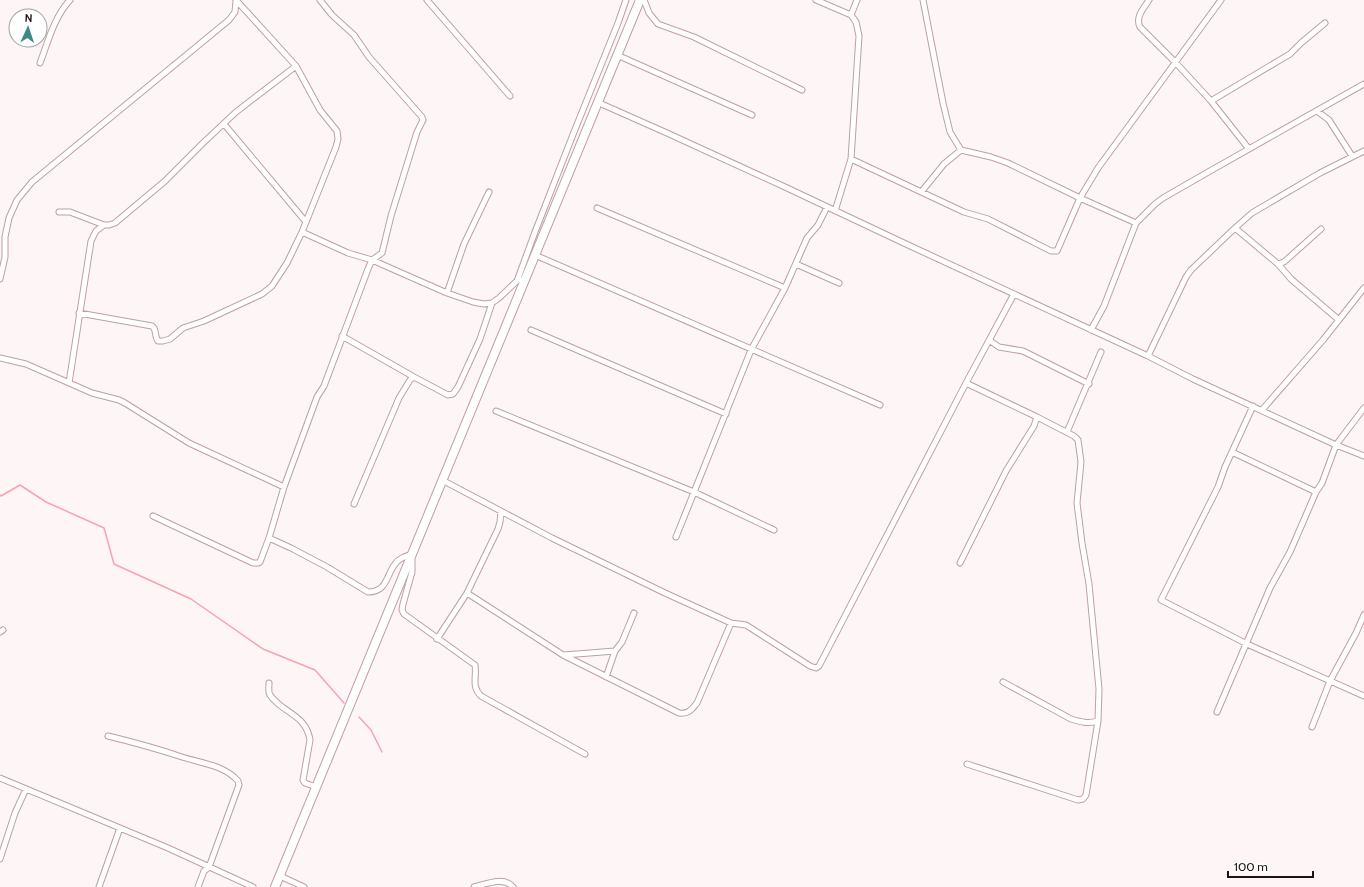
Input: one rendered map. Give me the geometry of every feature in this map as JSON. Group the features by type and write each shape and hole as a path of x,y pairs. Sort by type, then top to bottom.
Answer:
{"main road":[{"path":"275,887 640,0"}],"street":[{"path":"40,63 57,18 70,0"},
{"path":"79,314 152,326 154,327 155,337 158,341 163,341 170,339 183,328 204,321 269,290 287,263 302,232 336,147 338,135 334,126 320,110 296,66 236,0"},
{"path":"0,279 5,257 5,237 7,224 17,200 32,182 229,20 235,12 236,0"},
{"path":"153,516 253,563 260,562 269,538 284,487 317,397 324,386 372,260 382,253 391,216 417,132 423,120 422,117 369,58 354,35 332,15 320,0"},
{"path":"427,0 510,96"},
{"path":"517,281 537,224 626,0"},
{"path":"644,0 649,13 658,24 694,38 802,90"},
{"path":"816,0 851,15 856,22 859,36 852,159 835,211"},
{"path":"851,15 857,0"},
{"path":"923,0 942,103 950,132 961,150 1003,161 1080,198 1136,222"},
{"path":"1149,0 1138,17 1140,27 1211,101 1249,149"},
{"path":"852,159 964,212 988,220 1051,251 1057,251 1080,198 1098,168 1222,0"},
{"path":"235,12 246,11"},
{"path":"1211,101 1290,54 1325,23"},
{"path":"617,55 752,115"},
{"path":"58,212 70,212 104,225 115,223 165,181 203,143 244,106 296,66"},
{"path":"1091,330 1104,306 1136,222 1163,198 1364,84"},
{"path":"597,102 1148,356 1193,379 1262,410 1336,446 1364,456"},
{"path":"1317,111 1329,120 1352,156"},
{"path":"224,124 306,222"},
{"path":"922,191 944,164 961,150"},
{"path":"1148,356 1186,277 1191,270 1235,228 1252,212 1320,173 1364,151"},
{"path":"447,293 466,239 489,192"},
{"path":"676,536 752,350 785,288 806,238 818,225 827,207"},
{"path":"597,208 785,288"},
{"path":"69,383 91,241 96,231 104,225"},
{"path":"1235,228 1278,264 1291,279 1339,320"},
{"path":"1278,264 1284,262 1321,229"},
{"path":"302,232 348,253 372,260 447,293 473,302 484,304 492,303 499,298 529,269"},
{"path":"535,255 880,406"},
{"path":"796,264 839,283"},
{"path":"1262,410 1323,340 1364,288"},
{"path":"442,480 574,548 731,623 746,626 810,666 816,668 819,666 1014,294"},
{"path":"342,336 448,395 453,394 458,387 480,339 492,303"},
{"path":"531,330 726,414"},
{"path":"989,340 1000,347 1022,351 1089,384"},
{"path":"1067,432 1089,384 1101,352"},
{"path":"0,358 26,364 92,393 125,403 189,443 284,487"},
{"path":"354,504 399,398 410,380 414,377"},
{"path":"966,383 1067,432 1078,440 1081,462 1078,502 1082,543 1089,584 1099,689 1098,721 1086,795 1083,799 1078,800 967,764"},
{"path":"1252,406 1218,487 1161,600 1247,644 1364,696"},
{"path":"1217,712 1270,588 1290,552 1316,492 1322,483 1336,446 1364,408"},
{"path":"496,411 694,492 774,530"},
{"path":"960,563 1006,471 1034,426 1037,417"},
{"path":"1232,452 1316,492"},
{"path":"437,639 467,593 498,530 501,511"},
{"path":"269,538 327,567 368,592 379,590 385,584 396,563 400,559 412,554 412,572 402,604 404,614 475,665 474,686 481,696 585,754"},
{"path":"467,593 563,655 679,713 686,714 698,703 731,623"},
{"path":"606,677 615,651 622,642 634,613"},
{"path":"1312,727 1330,681 1364,616"},
{"path":"563,655 615,651"},
{"path":"1003,682 1070,719 1082,723 1098,721"},
{"path":"269,683 270,695 279,704 295,715 309,733 310,740 303,780 305,783 316,787"},
{"path":"108,736 210,764 227,772 238,781 239,785 209,867 204,871 198,887"},
{"path":"0,778 168,848 253,887"},
{"path":"0,859 14,813 26,789"},
{"path":"99,887 120,828"},
{"path":"280,876 304,887"},
{"path":"474,887 500,881 507,882 513,887"}],"waterway":[{"path":"0,495 1,496 20,485 46,502 104,528 114,564 191,599 263,649 315,670 344,703"},
{"path":"359,717 371,730 382,752"}]}
